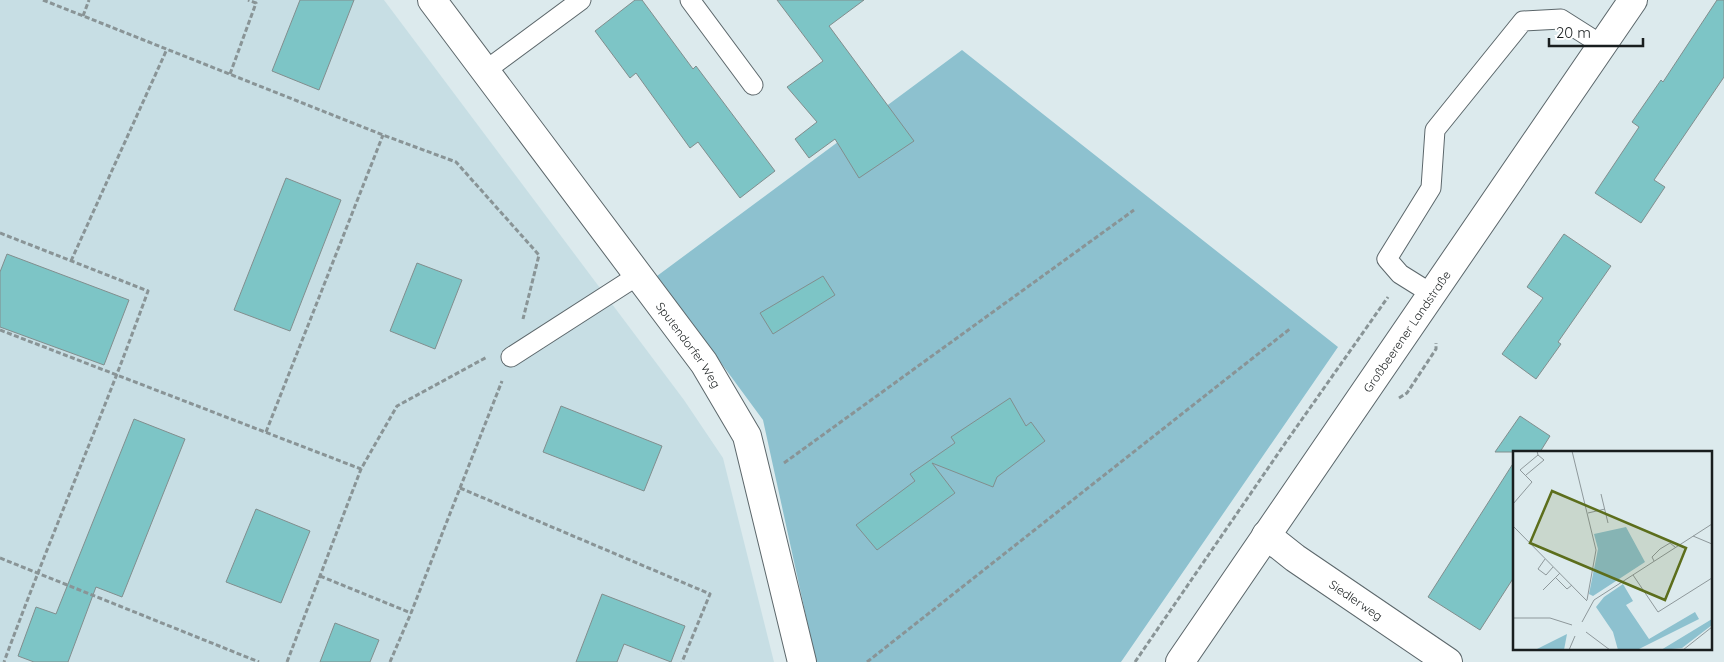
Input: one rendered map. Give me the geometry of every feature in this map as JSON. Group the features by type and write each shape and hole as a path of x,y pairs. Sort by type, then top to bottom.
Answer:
{"street":[{"name":"Sputendorfer Weg","path":"432,0 704,363 747,436 802,662"},
{"name":"Großbeerener Landstraße","path":"1180,662 1632,0"},
{"name":"Siedlerweg","path":"1266,535 1295,558 1448,662"}],"lane":[{"path":"486,71 581,0"},
{"path":"690,0 753,85"},
{"path":"1432,294 1400,274 1387,259 1431,188 1435,130 1524,21 1561,19 1602,45"},
{"path":"511,357 637,276"}],"path":[{"path":"43,0 383,135 456,162 539,255 511,357 390,662"},
{"path":"83,16 89,0"},
{"path":"230,74 256,3 248,0"},
{"path":"71,260 167,49"},
{"path":"266,432 383,135"},
{"path":"758,479 783,464 1134,210"},
{"path":"0,233 148,291 118,375 37,573 4,662"},
{"path":"1135,662 1384,303 1400,274"},
{"path":"868,662 1290,328"},
{"path":"0,330 361,469"},
{"path":"287,662 361,469 397,406 492,354"},
{"path":"460,488 710,594 682,662"},
{"path":"0,558 259,662"},
{"path":"320,576 411,613"}],"shaded area":[{"path":"0,0 384,0 684,400 723,458 774,662 0,662"},
{"path":"962,50 1338,347 1121,662 816,662 763,420 657,276"}],"building":[{"path":"300,0 354,0 319,90 272,71"},
{"path":"635,0 642,0 693,69 696,66 775,171 740,198 698,142 690,148 636,73 630,78 595,31"},
{"path":"777,0 864,0 829,26 914,141 859,178 835,139 809,158 795,139 817,122 787,87 823,61"},
{"path":"1717,0 1724,0 1724,77 1654,180 1665,187 1641,223 1595,193 1639,127 1632,122 1661,80 1663,82"},
{"path":"286,178 341,200 290,331 234,310"},
{"path":"1564,234 1611,266 1558,342 1561,344 1536,379 1502,354 1543,298 1527,287"},
{"path":"7,254 129,300 104,365 0,327 0,272"},
{"path":"417,263 462,280 435,349 390,331"},
{"path":"823,276 835,295 773,334 760,313"},
{"path":"1010,398 1026,426 1031,422 1045,441 997,477 993,487 932,463 955,493 877,550 856,525 915,481 910,474 955,443 951,437"},
{"path":"561,406 662,446 644,491 543,452"},
{"path":"1520,416 1550,436 1541,451 1495,452"},
{"path":"134,419 185,439 122,597 96,587 68,662 34,662 18,656 36,607 56,614"},
{"path":"1513,464 1513,579 1480,630 1428,597"},
{"path":"256,509 310,531 281,603 226,582"},
{"path":"602,594 685,626 671,662 624,644 617,662 576,662"},
{"path":"335,623 379,640 370,662 320,662"}]}
